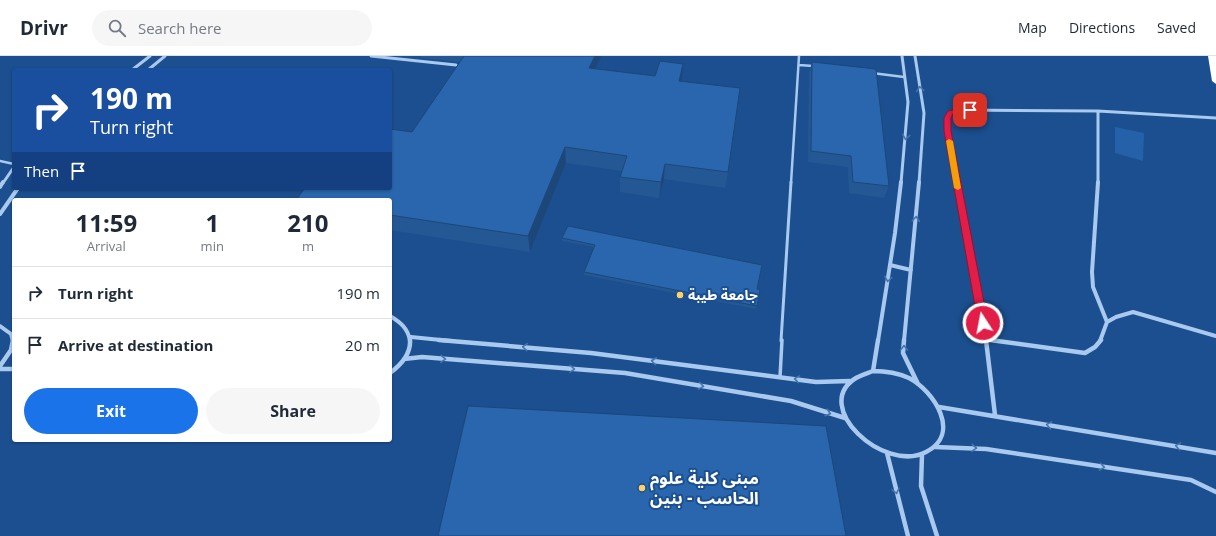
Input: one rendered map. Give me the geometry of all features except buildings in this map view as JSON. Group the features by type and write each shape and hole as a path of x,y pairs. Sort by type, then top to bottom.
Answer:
{"highway":[{"path":"1212,56 1216,81"}],"street":[{"path":"135,68 150,56"},
{"path":"150,68 165,56"},
{"path":"371,56 456,65"},
{"path":"873,371 890,265 907,125 908,102 902,56"},
{"path":"916,56 924,113 903,353 918,384"},
{"path":"995,415 986,339 948,131 948,118 950,113 961,110 1098,111 1216,118"},
{"path":"986,339 1085,353 1094,350 1100,342 1107,322 1093,287 1092,272 1098,200 1098,111"},
{"path":"0,188 12,170"},
{"path":"0,214 17,190"},
{"path":"890,265 911,270"},
{"path":"1107,322 1116,317 1133,312 1216,336"},
{"path":"392,317 400,321 407,328 411,337 410,348 404,359 392,371"},
{"path":"0,326 6,328 12,336"},
{"path":"411,337 591,352 816,382 850,381"},
{"path":"12,347 0,368 12,369"},
{"path":"404,359 422,357 625,373 791,401 845,418"},
{"path":"935,447 942,435 943,421 939,408 930,395 918,384 904,376 888,371 873,371 860,374 850,381 843,391 841,404 845,418 855,433 869,445 887,453 905,456 922,454 935,447 986,449 1190,480 1216,492"},
{"path":"939,408 995,415 1216,453"},
{"path":"887,453 908,536"},
{"path":"922,454 921,486 937,536"}],"lane":[{"path":"780,376 783,304 799,56"},
{"path":"799,65 814,66"},
{"path":"867,72 904,77"},
{"path":"0,161 12,164"}],"shaded area":[{"path":"1115,127 1144,133 1143,161 1115,153"}],"slow traffic":[{"path":"949,141 958,188"}],"place":[{"name":"جامعة طيبة","path":"680,295"},
{"name":"مبنى كلية علوم الحاسب - بنين","path":"642,488"}],"route":[{"path":"970,110 961,110 950,113 948,118 948,131 983,323"}]}
